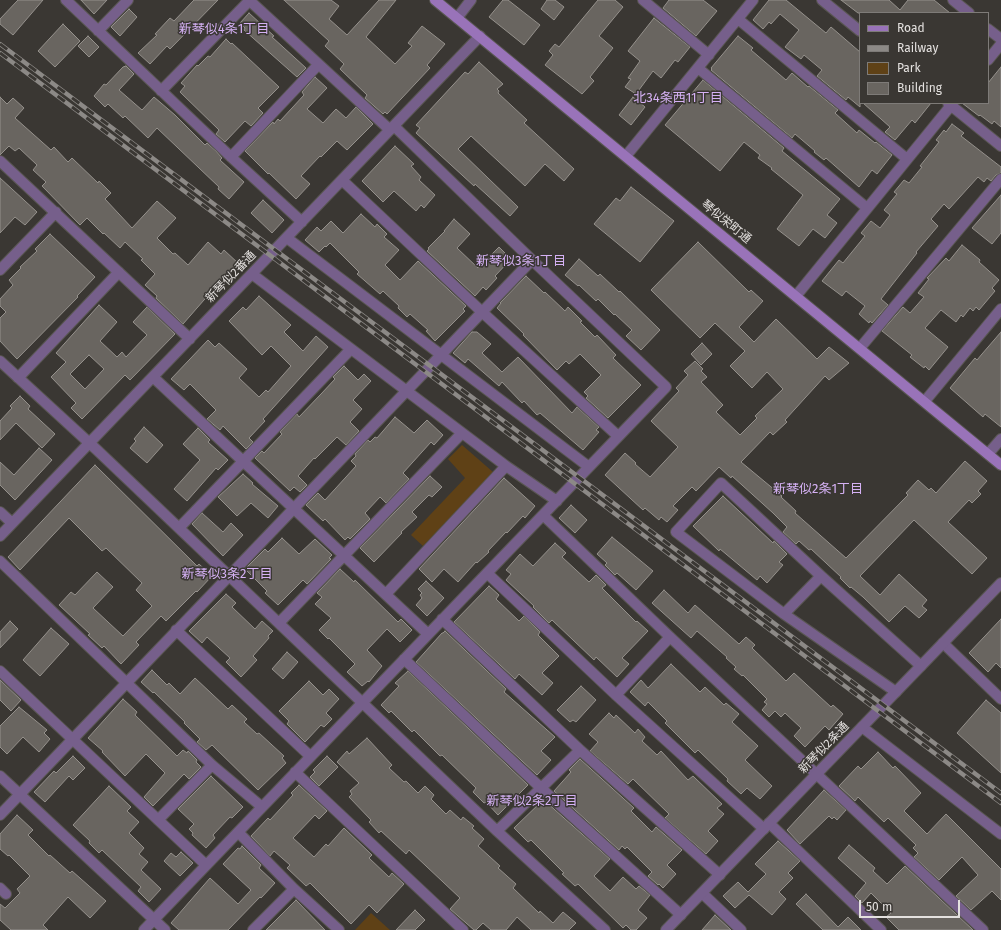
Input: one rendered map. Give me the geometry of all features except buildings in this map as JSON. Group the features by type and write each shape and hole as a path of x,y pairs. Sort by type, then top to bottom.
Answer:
{"main road":[{"name":"琴似栄町通","path":"435,0 925,401 1001,465"}],"street":[{"path":"66,0 231,157 302,222"},
{"path":"98,31 128,0"},
{"path":"144,930 666,387 392,128 318,65 249,0 161,91"},
{"path":"457,18 471,0"},
{"path":"643,0 709,54"},
{"path":"626,156 754,0"},
{"path":"822,0 859,30"},
{"path":"953,0 968,12"},
{"path":"738,19 907,159"},
{"path":"989,30 1001,40"},
{"name":"新琴似2番通","path":"0,536 480,36"},
{"path":"989,59 1001,44"},
{"path":"231,157 318,65"},
{"path":"698,68 867,208"},
{"path":"796,296 951,104 1001,146"},
{"path":"0,161 190,338"},
{"path":"860,348 1001,179"},
{"path":"342,180 482,312 618,436"},
{"path":"0,270 56,212"},
{"path":"286,238 590,467"},
{"path":"0,815 72,738 230,576 532,260"},
{"path":"18,378 119,272"},
{"path":"252,274 506,466 556,500"},
{"path":"925,401 1001,309"},
{"path":"179,528 351,349"},
{"path":"0,361 90,443 497,831 605,930"},
{"path":"153,377 428,634"},
{"path":"279,623 462,433"},
{"path":"988,454 1001,439"},
{"path":"386,594 506,466"},
{"path":"896,692 784,614 676,532 721,483 921,666"},
{"path":"0,512 12,523"},
{"path":"543,515 670,637 983,930"},
{"path":"0,560 212,765 262,807"},
{"path":"487,573 616,695 767,826 881,930"},
{"path":"784,614 821,576"},
{"name":"新琴似2条通","path":"666,930 1001,583"},
{"path":"442,619 580,750 720,875"},
{"path":"176,630 310,756"},
{"path":"616,695 670,637"},
{"path":"943,643 1001,699"},
{"path":"404,659 541,788 681,915"},
{"path":"0,671 206,865"},
{"path":"862,727 1001,834"},
{"path":"497,831 580,750"},
{"path":"158,820 212,765"},
{"path":"295,772 463,930"},
{"path":"0,776 165,930"},
{"path":"238,832 294,889 339,930"},
{"path":"253,930 294,889"},
{"path":"702,893 741,930"}],"green space":[{"path":"462,445 493,472 423,546 411,535 465,478 448,459"},
{"path":"371,913 390,930 355,930"}],"railway":[{"path":"0,44 1001,793"},
{"path":"0,53 1001,803"}],"district":[{"name":"新琴似4条1丁目","path":"224,29"},
{"name":"北34条西11丁目","path":"678,98"},
{"name":"新琴似3条1丁目","path":"521,261"},
{"name":"新琴似2条1丁目","path":"818,489"},
{"name":"新琴似3条2丁目","path":"227,574"},
{"name":"新琴似2条2丁目","path":"532,801"}]}
